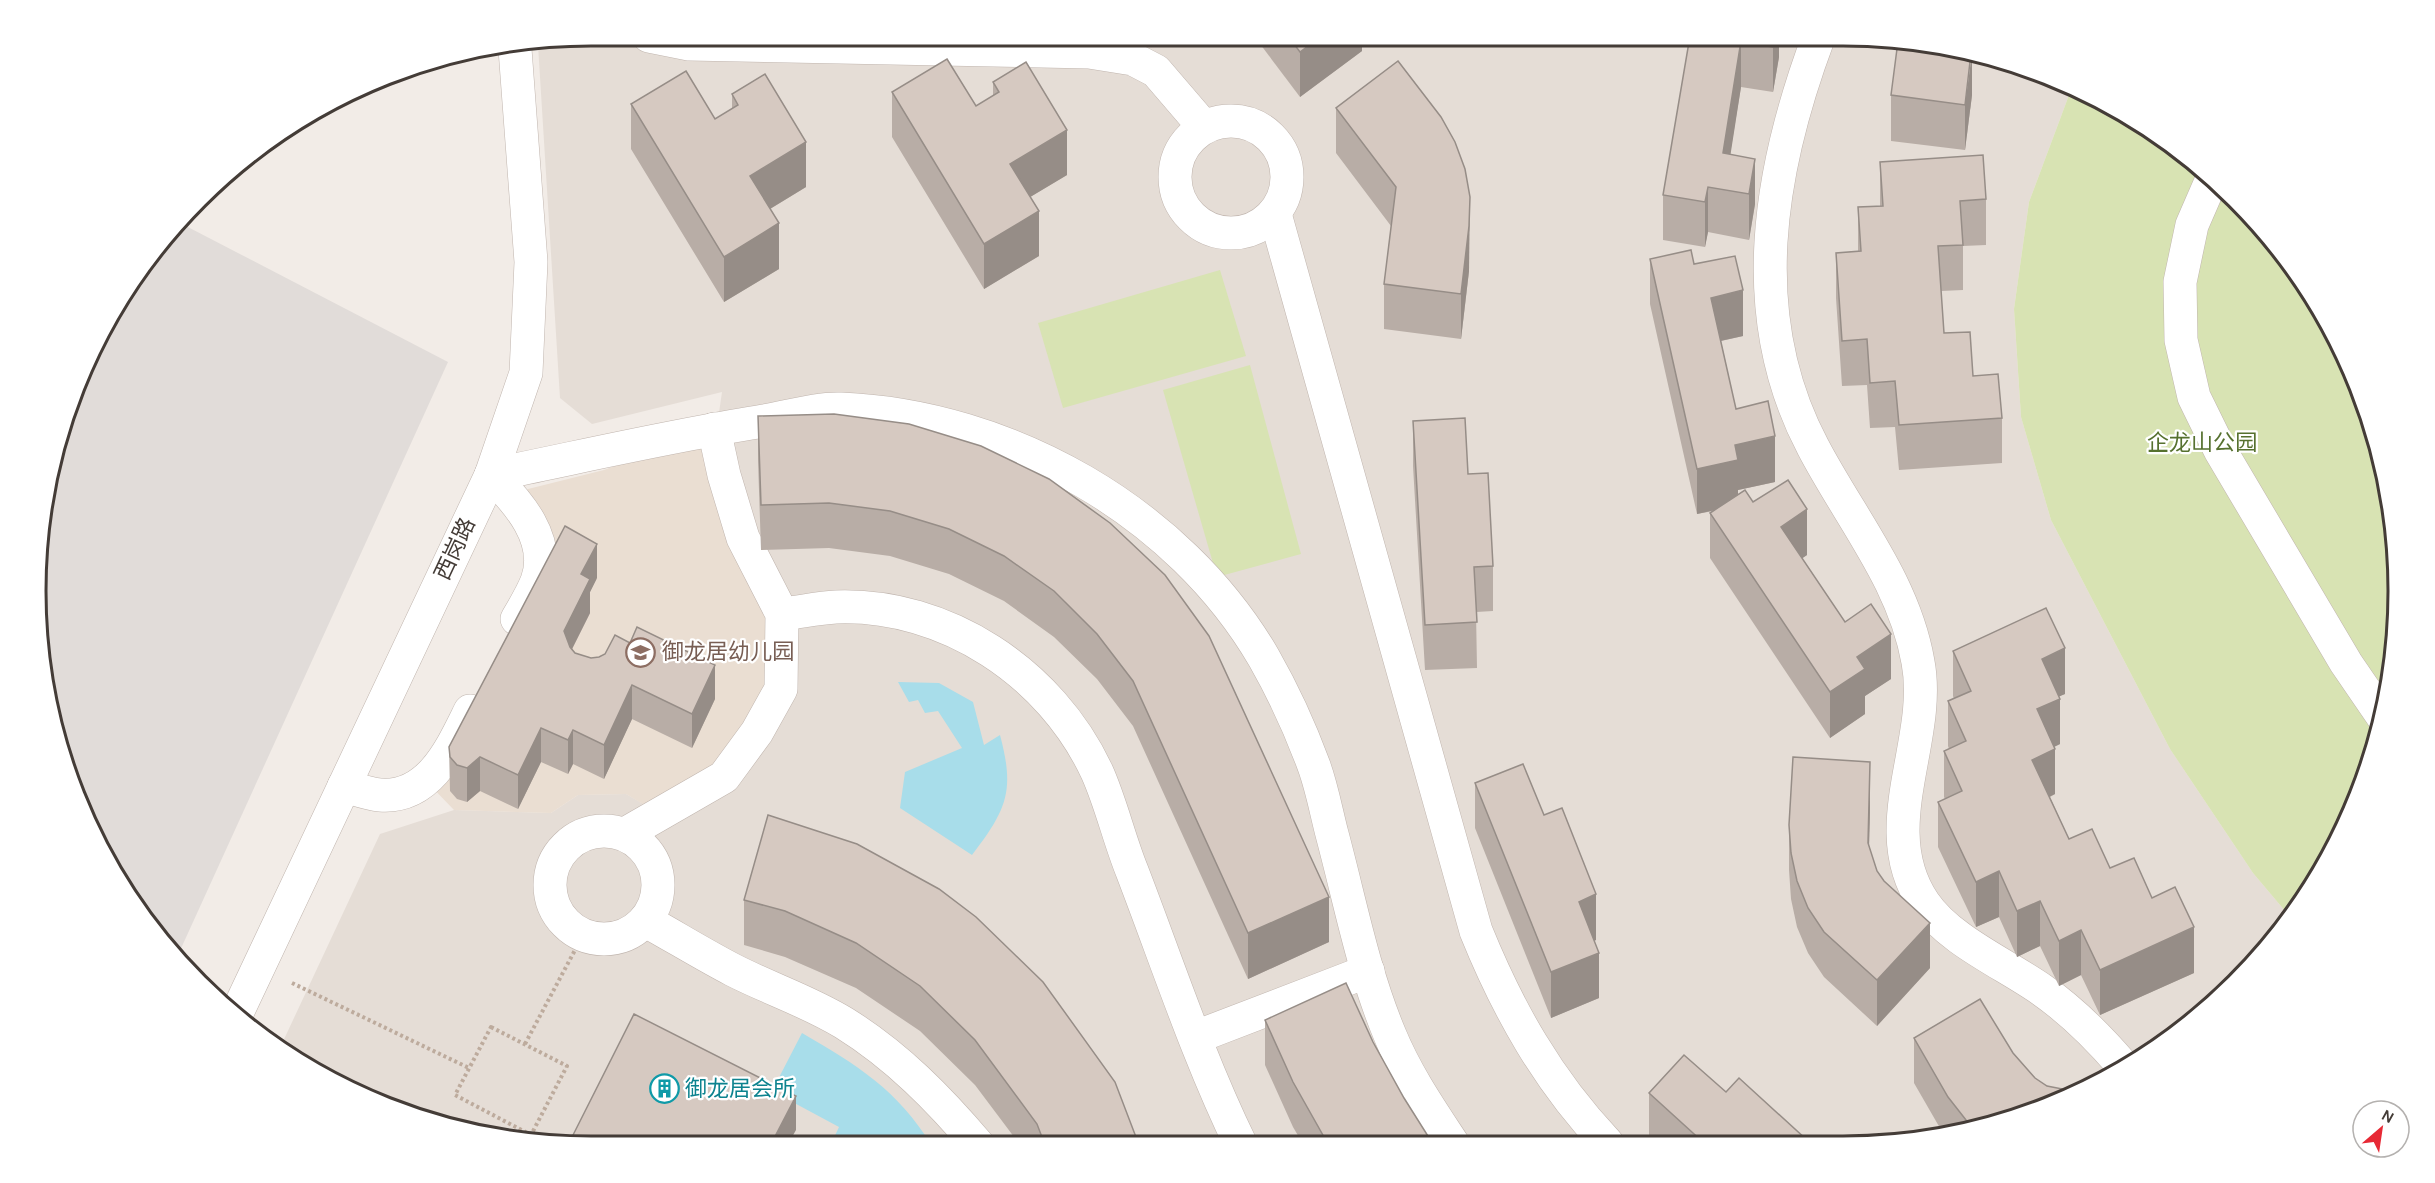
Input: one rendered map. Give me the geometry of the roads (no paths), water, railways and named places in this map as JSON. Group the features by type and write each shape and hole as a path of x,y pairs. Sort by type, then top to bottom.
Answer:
{"street":[{"path":"789,46 1089,52 1133,59 1156,71 1204,127"},
{"path":"1816,46 1782,160 1771,218 1768,276 1775,334 1789,391 1812,445 1887,571 1913,634 1923,686 1901,836 1908,871 1924,904 1950,930 2043,991 2075,1016 2119,1061"},
{"name":"西岗路","path":"240,1007 491,475 526,373 531,262 515,52"},
{"path":"1235,120 1261,129 1277,143 1286,161 1288,174 1286,194 1275,214 1260,226 1244,232 1225,233 1205,227 1191,216 1181,203 1175,185 1175,172 1180,153 1189,140 1204,127 1235,120"},
{"path":"2208,187 2192,225 2180,282 2181,340 2194,397 2226,460 2346,663 2376,707"},
{"path":"1275,214 1476,932 1497,984 1524,1033 1554,1081 1601,1136"},
{"path":"491,475 714,429 837,409 901,415 963,429 1023,451 1081,479 1134,514 1182,556 1225,603 1263,655 1293,711 1316,771 1368,971 1390,1036 1422,1098 1448,1136"},
{"path":"625,834 724,777 757,732 781,689 782,614 742,538 714,429"},
{"path":"491,475 517,501 535,534 541,561 537,582 506,642"},
{"path":"782,614 836,607 890,611 943,626 992,650 1035,683 1071,725 1097,773 1114,824 1196,1037 1237,1136"},
{"path":"344,786 381,795 405,791 426,781 449,753 485,682"},
{"path":"606,830 625,834 639,843 651,856 657,872 659,889 655,906 646,921 633,932 617,938 600,939 583,936 567,925 555,910 550,892 550,873 558,855 570,841 606,830"},
{"path":"646,921 735,971 791,994 844,1023 895,1059 939,1100 970,1136"},
{"path":"1196,1037 1368,971"}],"water":[{"path":"898,682 939,683 973,702 984,745 1000,735 1007,771 1005,799 993,825 972,855 900,808 905,772 962,748 938,711 925,713 918,700 909,702"},
{"path":"802,1033 875,1080 905,1109 926,1136 835,1136 839,1127 772,1091"}],"place":[{"name":"御龙居幼儿园","path":"641,652"},
{"name":"御龙居会所","path":"664,1089"}],"park label":[{"name":"企龙山公园","path":"2202,443"}]}
